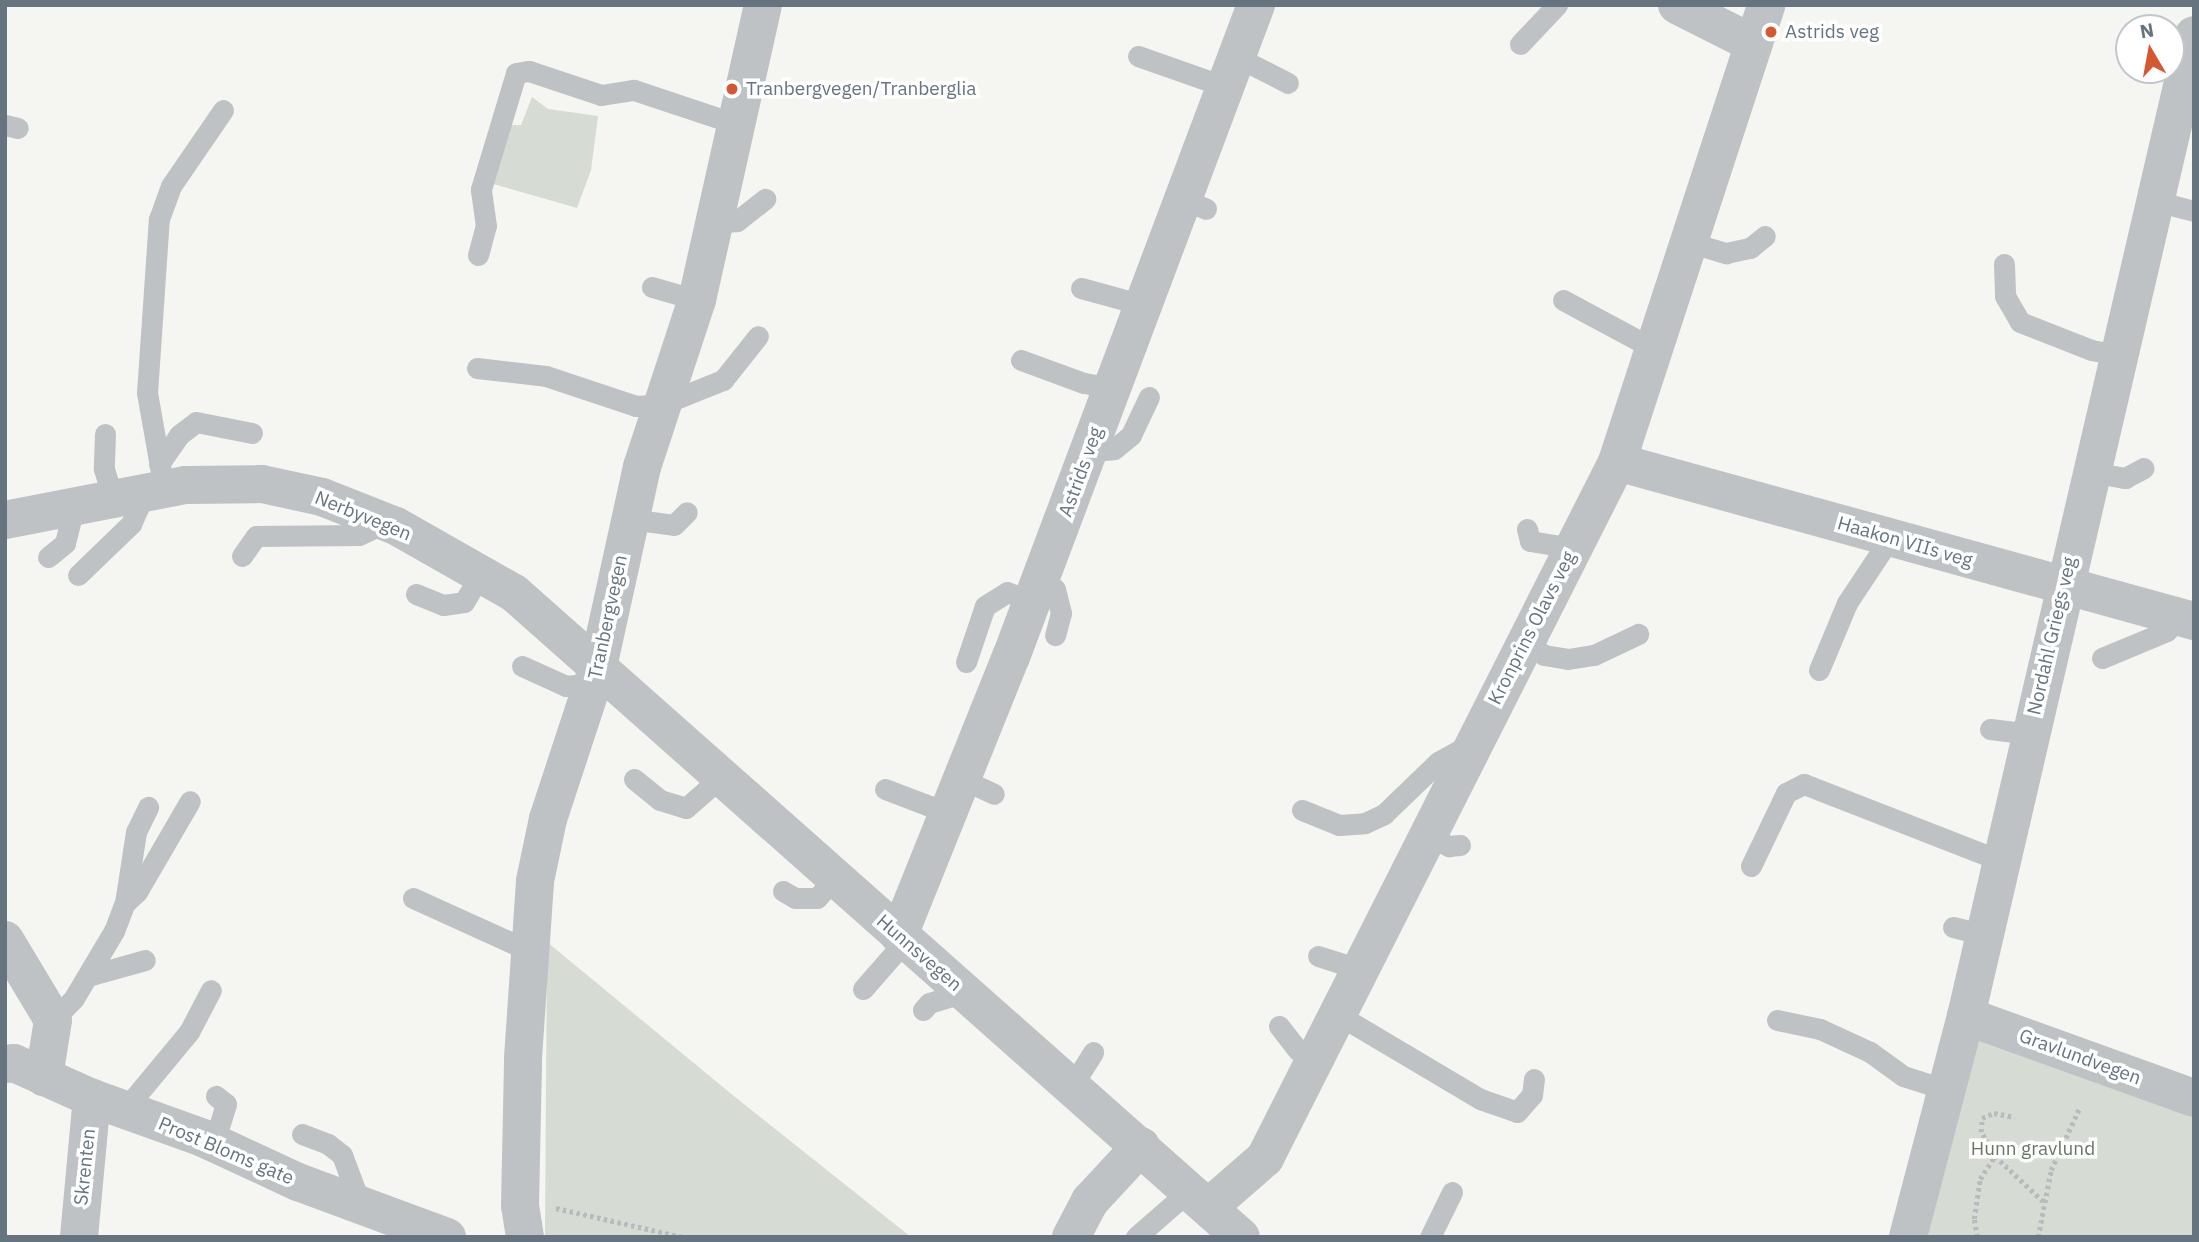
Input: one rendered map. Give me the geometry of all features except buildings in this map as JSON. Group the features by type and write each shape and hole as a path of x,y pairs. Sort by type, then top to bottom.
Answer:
{"street":[{"name":"Tranbergvegen","path":"523,1222 530,951 535,881 548,819 596,675 630,519 697,300 763,5"},
{"name":"Astrids veg","path":"902,938 968,795 970,734 1036,590 1143,305 1194,204 1231,72 1256,5"},
{"path":"1677,5 1754,44"},
{"name":"Kronprins Olavs veg","path":"1200,1197 1265,1158 1359,970 1443,840 1474,743 1617,462 1766,5"},
{"name":"Nordahl Griegs veg","path":"1908,1237 1944,1089 1966,1016 1968,930 1999,860 2194,35"},
{"name":"Haakon VIIs veg","path":"1617,462 1845,514 1890,538 2185,619"},
{"name":"Nerbyvegen","path":"5,520 74,506 145,486 262,484 322,497 387,522 514,593 596,675"},
{"name":"Hunnsvegen","path":"596,675 721,777 1200,1197 1241,1237"},
{"path":"5,940 53,1020 44,1077"},
{"name":"Gravlundvegen","path":"1966,1016 2194,1098"},
{"name":"Prost Bloms gate","path":"5,1064 14,1063 108,1104 214,1143 298,1182 447,1237"},
{"name":"Skrenten","path":"79,1237 108,1104"},
{"path":"1071,1237 1090,1200 1141,1146"}],"lane":[{"path":"1520,44 1557,5"},
{"path":"1138,56 1288,83"},
{"path":"478,255 486,226 481,189 516,73 529,71 601,95 634,90 736,124"},
{"path":"145,486 147,393 159,219 171,186 223,110"},
{"path":"714,222 737,221 765,200"},
{"path":"2155,201 2194,211"},
{"path":"1689,242 1726,253 1750,248 1765,236"},
{"path":"2004,264 2005,296 2020,323 2091,350 2119,355"},
{"path":"652,287 697,300"},
{"path":"1081,288 1143,305"},
{"path":"1563,300 1654,349"},
{"path":"477,368 546,376 636,406 663,404 723,380 758,336"},
{"path":"1021,360 1073,380 1112,388"},
{"path":"1088,451 1114,449 1131,435 1149,397"},
{"path":"78,575 131,524 145,486 179,435 196,422 252,432"},
{"path":"105,434 104,469 145,486"},
{"path":"2091,472 2125,478 2144,468"},
{"path":"48,557 65,543 74,506"},
{"path":"630,519 674,525 687,512"},
{"path":"242,556 256,536 359,535 387,522"},
{"path":"1527,529 1530,541 1573,548"},
{"path":"1819,670 1847,603 1890,538"},
{"path":"416,594 443,605 464,602 481,574"},
{"path":"966,662 985,606 1007,592 1055,589 1061,613 1055,635"},
{"path":"2102,658 2167,631 2185,619"},
{"path":"1525,642 1544,655 1568,659 1594,655 1638,634"},
{"path":"523,666 566,685 596,675"},
{"path":"1990,729 2029,734"},
{"path":"1302,810 1339,825 1365,823 1384,814 1438,762 1474,743"},
{"path":"634,779 660,800 686,808 721,777"},
{"path":"1751,866 1786,793 1804,784 1999,860"},
{"path":"885,789 968,795"},
{"path":"125,903 137,892 190,801"},
{"path":"53,1020 88,976 125,903 134,843 148,807"},
{"path":"783,891 795,898 817,898 835,878"},
{"path":"413,898 530,951"},
{"path":"863,989 902,938"},
{"path":"1318,956 1359,970"},
{"path":"88,976 145,960"},
{"path":"108,1104 189,1032 211,990"},
{"path":"923,1010 929,1003 964,992"},
{"path":"1337,1014 1480,1099 1517,1112 1532,1095 1534,1079"},
{"path":"1777,1020 1820,1029 1870,1052 1903,1076 1944,1089"},
{"path":"1279,1026 1298,1050 1315,1057"},
{"path":"1072,1086 1093,1052"},
{"path":"214,1143 226,1104 216,1096"},
{"path":"302,1134 328,1144 342,1155 360,1203"},
{"path":"1430,1237 1452,1192"},
{"path":"1136,1237 1200,1197"}],"path":[{"path":"2038,1237 2051,1170 2080,1107"},
{"path":"2015,1117 1994,1113 1982,1118 1981,1132 1995,1156 2043,1201"},
{"path":"1977,1237 1980,1178 1995,1156"},
{"path":"523,1222 552,1207 683,1237"}],"green space":[{"path":"532,97 548,109 598,116 591,170 577,208 493,184 510,125 521,125"},
{"path":"547,942 735,1097 911,1237 545,1237"},
{"name":"Hunn gravlund","path":"1975,1032 2194,1114 2194,1237 1914,1237"}],"place":[{"name":"Astrids veg","path":"1771,32"},
{"name":"Tranbergvegen/Tranberglia","path":"732,89"}]}
